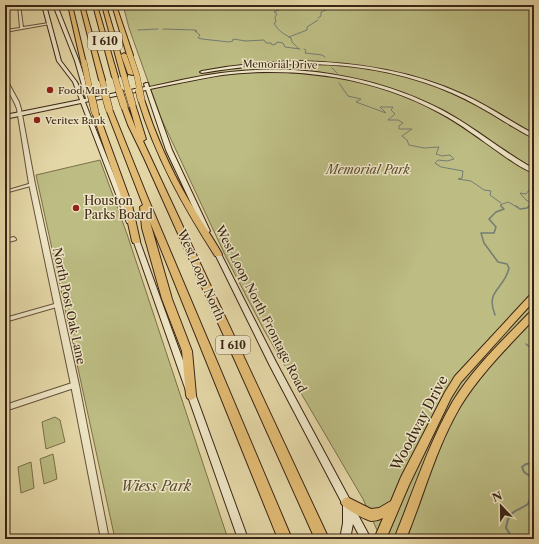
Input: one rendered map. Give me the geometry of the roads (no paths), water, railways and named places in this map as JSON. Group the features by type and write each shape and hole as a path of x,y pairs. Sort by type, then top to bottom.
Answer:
{"highway":[{"path":"70,5 95,112 128,205 136,241"},
{"name":"West Loop North","path":"82,5 109,109 143,196 285,539"},
{"name":"West Loop North","path":"95,5 115,77 131,125 148,158 320,535"},
{"path":"114,5 137,76 142,100 156,144 185,202 218,254"},
{"path":"105,7 128,75 142,100"},
{"path":"128,75 132,104 148,158"},
{"path":"143,196 146,228 167,299 186,351 191,395"}],"main road":[{"path":"44,5 61,65 73,79 108,163 243,539"},
{"path":"55,5 77,61 88,98"},
{"name":"Memorial Drive","path":"5,115 255,64 309,61 347,64 397,73 433,84 471,100 534,136"},
{"name":"Memorial Drive","path":"147,86 203,77 248,72 307,73 357,81 408,96 441,111 462,123 510,158 534,171"},
{"name":"West Loop North Frontage Road","path":"147,86 169,150 218,254 273,364 366,539"},
{"path":"86,113 94,104 134,96 144,97 152,102"},
{"name":"Woodway Drive","path":"380,539 436,418 458,379 532,302"},
{"name":"Woodway Drive","path":"403,536 431,459 457,404 484,368 534,313"},
{"path":"347,503 372,516 382,514 395,504"},
{"path":"345,539 348,523 347,503"}],"street":[{"path":"19,5 22,28"},
{"path":"5,31 49,24"},
{"name":"North Post Oak Lane","path":"5,80 17,102 32,184 75,385 105,539"},
{"path":"5,191 32,184"},
{"path":"5,241 14,238"},
{"path":"5,320 58,305"},
{"path":"5,408 75,385"}],"waterway":[{"path":"318,18 321,16 321,12 338,5"},
{"path":"277,7 279,10 274,12 277,14 275,17 276,22 274,23 279,30 289,37"},
{"path":"289,37 307,30 307,27 318,20"},
{"path":"138,30 158,29"},
{"path":"163,29 195,30 200,35 198,38 202,39 229,42 233,41 233,39 246,41 264,40 266,43 271,43 272,45 276,44 277,42 283,43 285,47 299,49"},
{"path":"289,37 299,49"},
{"path":"304,49 306,50 305,53 322,55 325,57"},
{"path":"332,68 337,73"},
{"path":"339,83 348,96 361,99 356,102 386,113 380,107 393,107 391,110 395,114 388,120 398,120 403,123 399,126 399,129 412,129 402,136 407,140 409,145 424,148 439,147 436,154 442,156 450,155 454,159 447,161 438,160 435,163 441,167 463,171 462,178 458,179 471,181 484,190 491,191 490,195 501,203"},
{"path":"516,206 520,209 527,208 532,203 526,200 520,193 526,194 529,190 534,190"},
{"path":"495,315 492,300 496,290 507,275 509,268 507,264 498,262 484,243 481,233 494,233 496,227 489,219 496,212 504,209 500,205 508,202 517,207"},
{"path":"526,344 534,351"},
{"path":"534,463 526,464 522,467 524,472 534,479"},
{"path":"513,539 506,528 507,522 513,512 528,504 534,488"}],"place":[{"name":"Food Mart","path":"50,90"},
{"name":"Veritex Bank","path":"37,120"},
{"name":"Houston Parks Board","path":"76,208"}],"park label":[{"name":"Memorial Park","path":"368,170"},
{"name":"Wiess Park","path":"156,486"}]}
